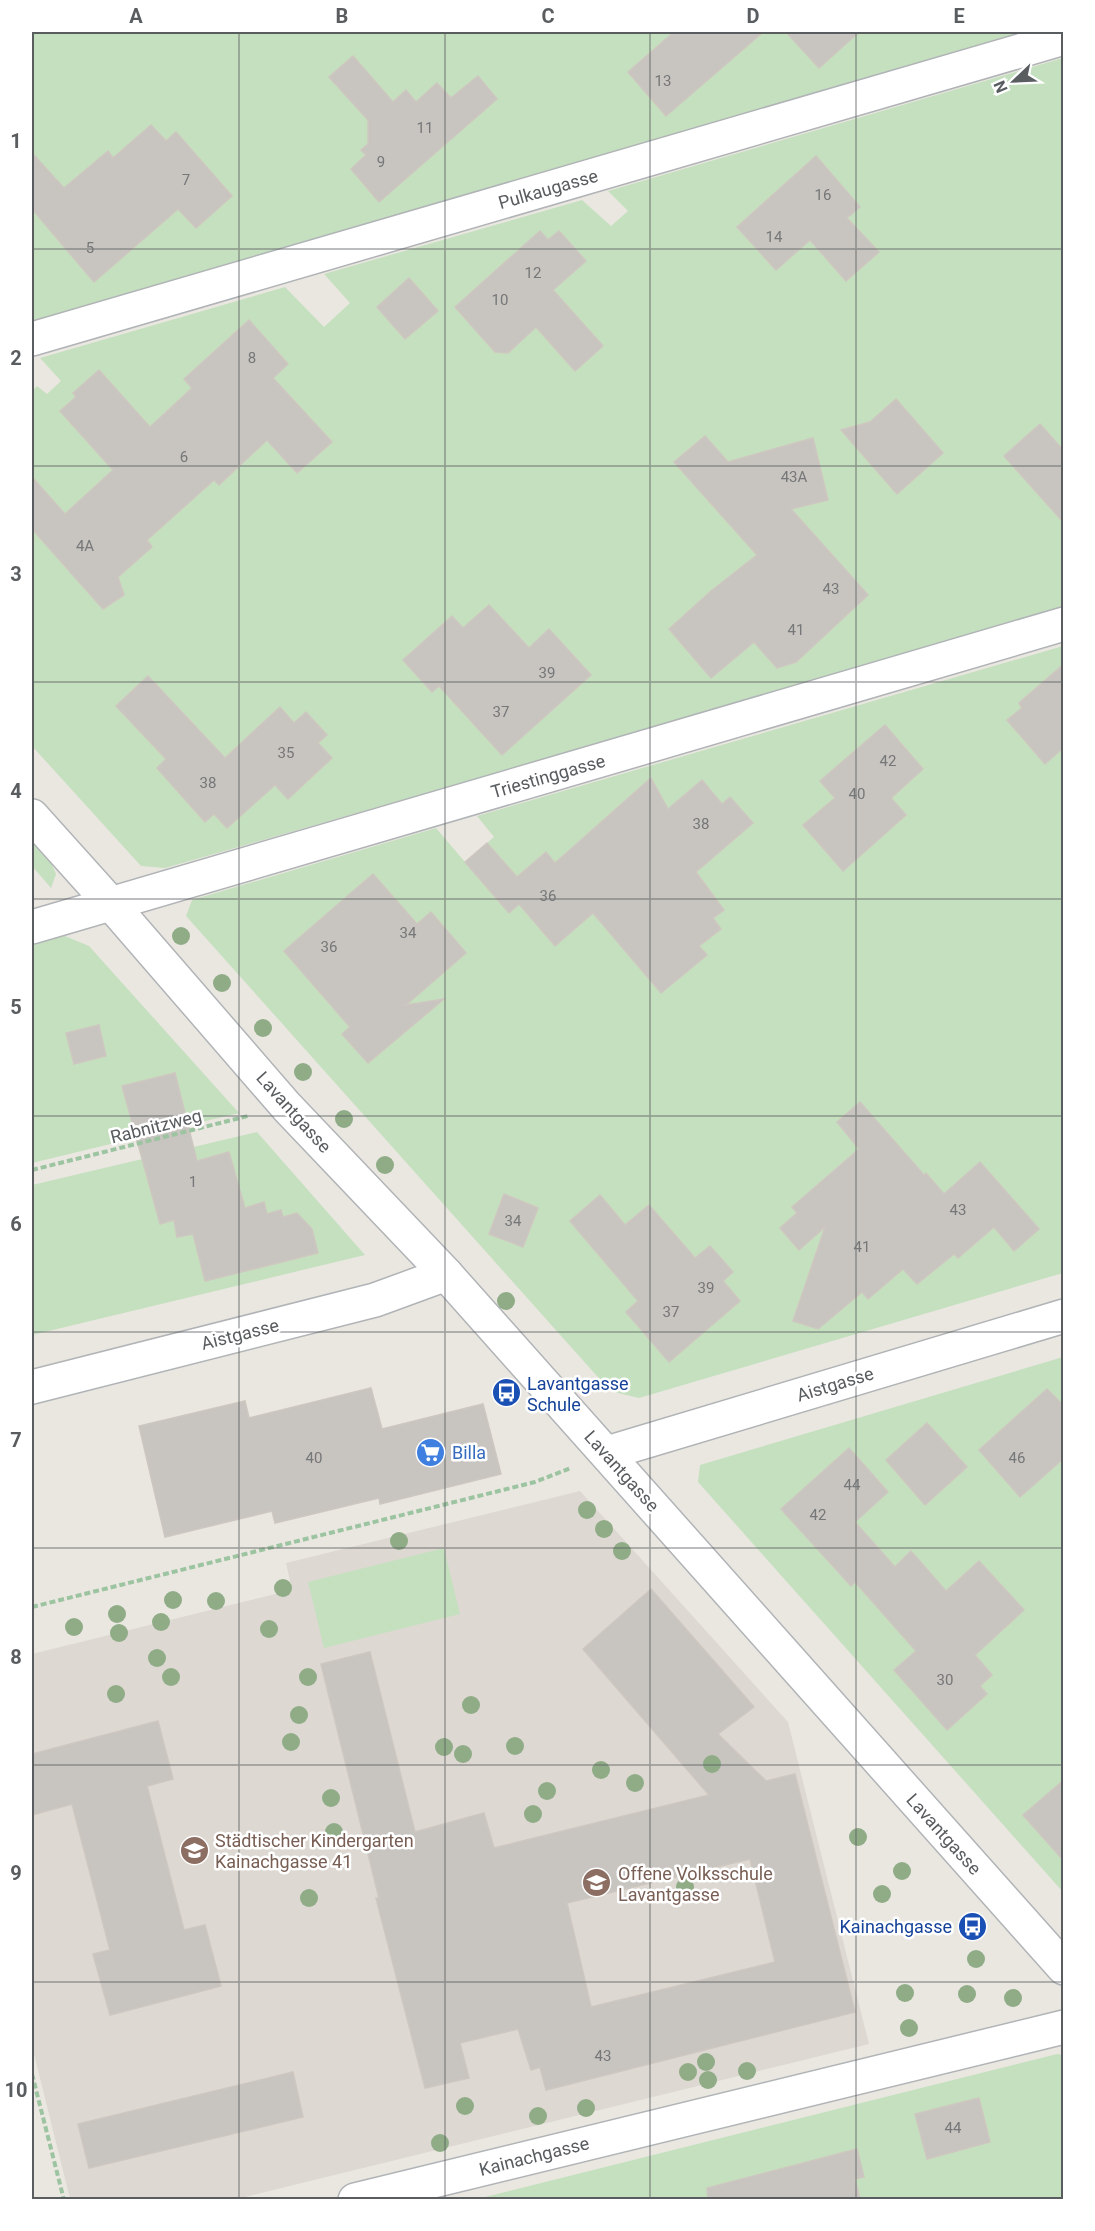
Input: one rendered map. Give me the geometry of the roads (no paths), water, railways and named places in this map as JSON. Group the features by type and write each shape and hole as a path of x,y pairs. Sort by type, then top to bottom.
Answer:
{"street":[{"name":"Pulkaugasse","path":"32,339 1064,38"},
{"name":"Triestinggasse","path":"32,927 1064,624"},
{"name":"Lavantgasse","path":"32,816 287,1107 446,1274 1064,1968"},
{"name":"Aistgasse","path":"32,1387 375,1300 446,1274"},
{"name":"Aistgasse","path":"607,1453 1064,1316"},
{"name":"Kainachgasse","path":"355,2199 1064,2028"}],"place":[{"name":"Lavantgasse Schule","path":"506,1393"},
{"name":"Billa","path":"431,1452"},
{"name":"Städtischer Kindergarten Kainachgasse 41","path":"194,1850"},
{"name":"Offene Volksschule Lavantgasse","path":"597,1883"},
{"name":"Kainachgasse","path":"973,1926"}]}
